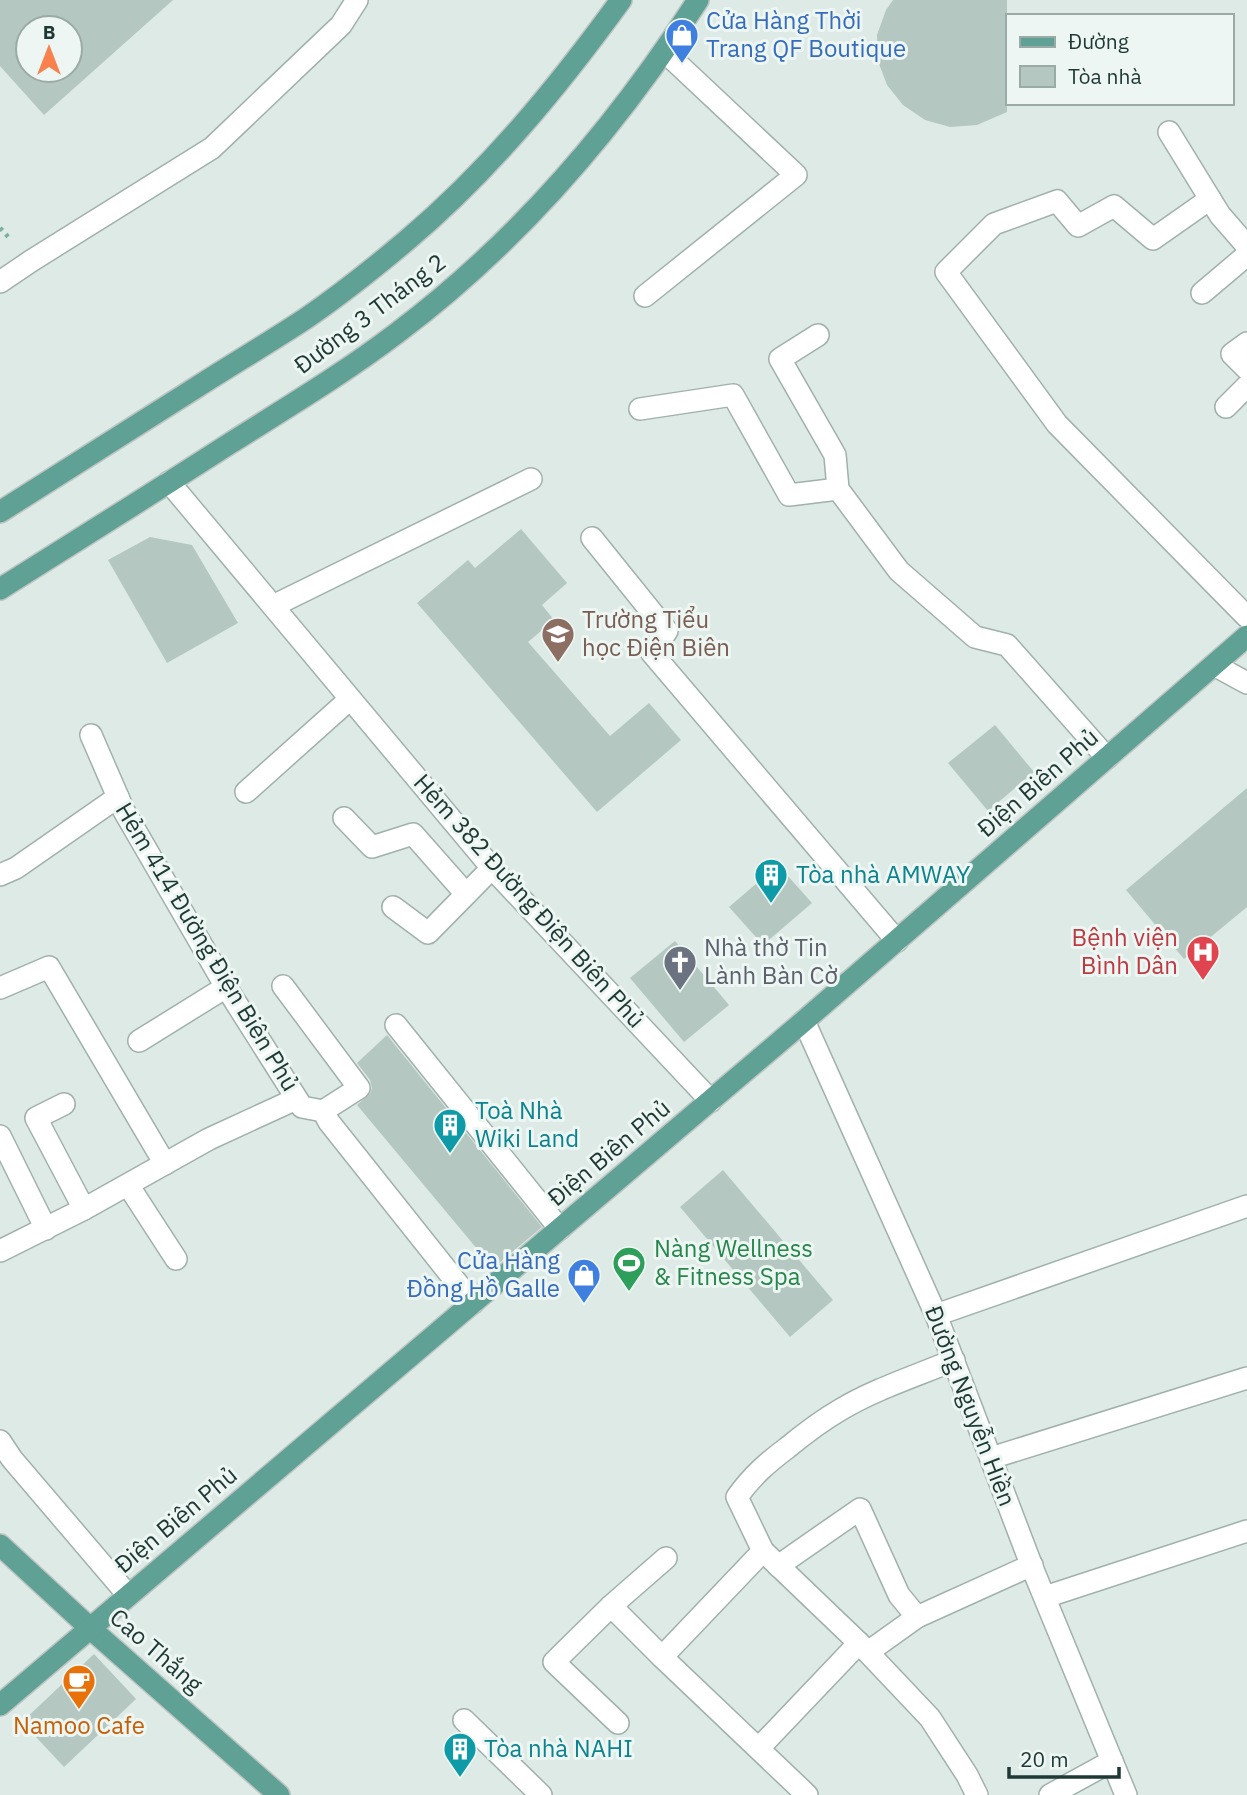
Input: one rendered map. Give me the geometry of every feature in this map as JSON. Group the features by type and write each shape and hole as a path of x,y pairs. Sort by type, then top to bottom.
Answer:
{"main road":[{"name":"Đường 3 Tháng 2","path":"0,512 307,318 408,240 455,197 543,102 621,0"},
{"name":"Đường 3 Tháng 2","path":"0,589 344,372 399,332 451,289 549,195 594,144 636,91 698,0"},
{"name":"Điện Biên Phủ","path":"0,1705 711,1101 1247,636"},
{"name":"Cao Thắng","path":"0,1545 279,1795"}],"street":[{"path":"0,282 212,148 341,25 357,0"},
{"path":"645,296 796,175 664,52"},
{"path":"1169,132 1220,215 1247,246"},
{"path":"1210,199 1153,239 1114,206 1078,226 1057,201 994,224 946,272 1057,424 1247,618"},
{"path":"1202,293 1247,255"},
{"path":"818,335 780,359 835,455 838,489 899,571 975,637 1007,645 1107,758"},
{"path":"1247,343 1232,354 1247,369"},
{"path":"1226,407 1247,386"},
{"path":"640,409 733,395 789,495 838,489"},
{"path":"273,606 531,479"},
{"name":"Hẻm 382 Đường Điện Biên Phủ","path":"169,482 492,868 711,1101"},
{"path":"592,538 667,631 651,652 897,940"},
{"path":"1214,665 1247,683"},
{"path":"246,792 350,699"},
{"name":"Hẻm 414 Đường Điện Biên Phủ","path":"91,735 124,811 226,987 296,1099 302,1107 323,1111 473,1303"},
{"path":"0,875 16,868 118,797"},
{"path":"344,818 372,846 413,834 466,894"},
{"path":"394,906 428,933 492,868"},
{"path":"0,988 49,967 165,1164"},
{"path":"283,986 359,1088 323,1111"},
{"path":"139,1041 226,987"},
{"name":"Đường Nguyễn Hiền","path":"804,1021 936,1315 1032,1565 1126,1795"},
{"path":"397,1025 560,1228"},
{"path":"0,1251 84,1209 209,1139 296,1099"},
{"path":"64,1104 36,1118 84,1209"},
{"path":"0,1136 46,1228"},
{"path":"128,1185 176,1259"},
{"path":"936,1315 1247,1206"},
{"path":"954,1360 840,1410 802,1436 750,1478 737,1497 763,1550 930,1718 967,1775 976,1795"},
{"path":"991,1458 1247,1378"},
{"path":"0,1441 6,1464 128,1595"},
{"path":"778,1566 860,1509 899,1595 917,1617"},
{"path":"1045,1597 1247,1531"},
{"path":"662,1657 763,1550"},
{"path":"618,1723 554,1661 666,1558"},
{"path":"759,1748 863,1648 917,1617 1032,1565"},
{"path":"611,1606 807,1795"},
{"path":"464,1720 541,1795"},
{"path":"1049,1795 1112,1761"}],"building":[{"path":"0,0 173,0 84,79 84,14 14,14 14,82 0,66"},
{"path":"893,0 1007,0 1007,112 977,125 950,127 925,120 903,105 887,85 878,61 877,35 886,10"},
{"path":"16,84 79,84 44,115"},
{"name":"Trường Tiểu học Điện Biên","path":"521,529 567,583 542,605 554,620 528,642 610,736 649,703 681,740 597,812 417,603 468,560 475,568"},
{"path":"150,537 192,545 238,623 167,663 108,560"},
{"path":"995,725 1034,772 988,811 948,763"},
{"path":"1247,788 1247,907 1184,959 1126,890"},
{"name":"Tòa nhà AMWAY","path":"778,865 812,903 763,945 729,907"},
{"name":"Nhà thờ Tin Lành Bàn Cờ","path":"675,941 729,1005 684,1042 630,978"},
{"name":"Toà Nhà Wiki Land","path":"387,1035 542,1227 493,1268 357,1105 370,1094 372,1088 370,1080 357,1063"},
{"path":"723,1170 833,1300 790,1337 680,1207"},
{"name":"Namoo Cafe","path":"94,1654 136,1699 64,1767 22,1722"}],"place":[{"name":"Cửa Hàng Thời Trang QF Boutique","path":"682,65"},
{"name":"Trường Tiểu học Điện Biên","path":"558,664"},
{"name":"Tòa nhà AMWAY","path":"771,905"},
{"name":"Bệnh viện Bình Dân","path":"1203,982"},
{"name":"Nhà thờ Tin Lành Bàn Cờ","path":"680,992"},
{"name":"Toà Nhà Wiki Land","path":"450,1155"},
{"name":"Nàng Wellness & Fitness Spa","path":"629,1293"},
{"name":"Cửa Hàng Đồng Hồ Galle","path":"584,1305"},
{"name":"Namoo Cafe","path":"79,1711"},
{"name":"Tòa nhà NAHI","path":"460,1779"}]}
